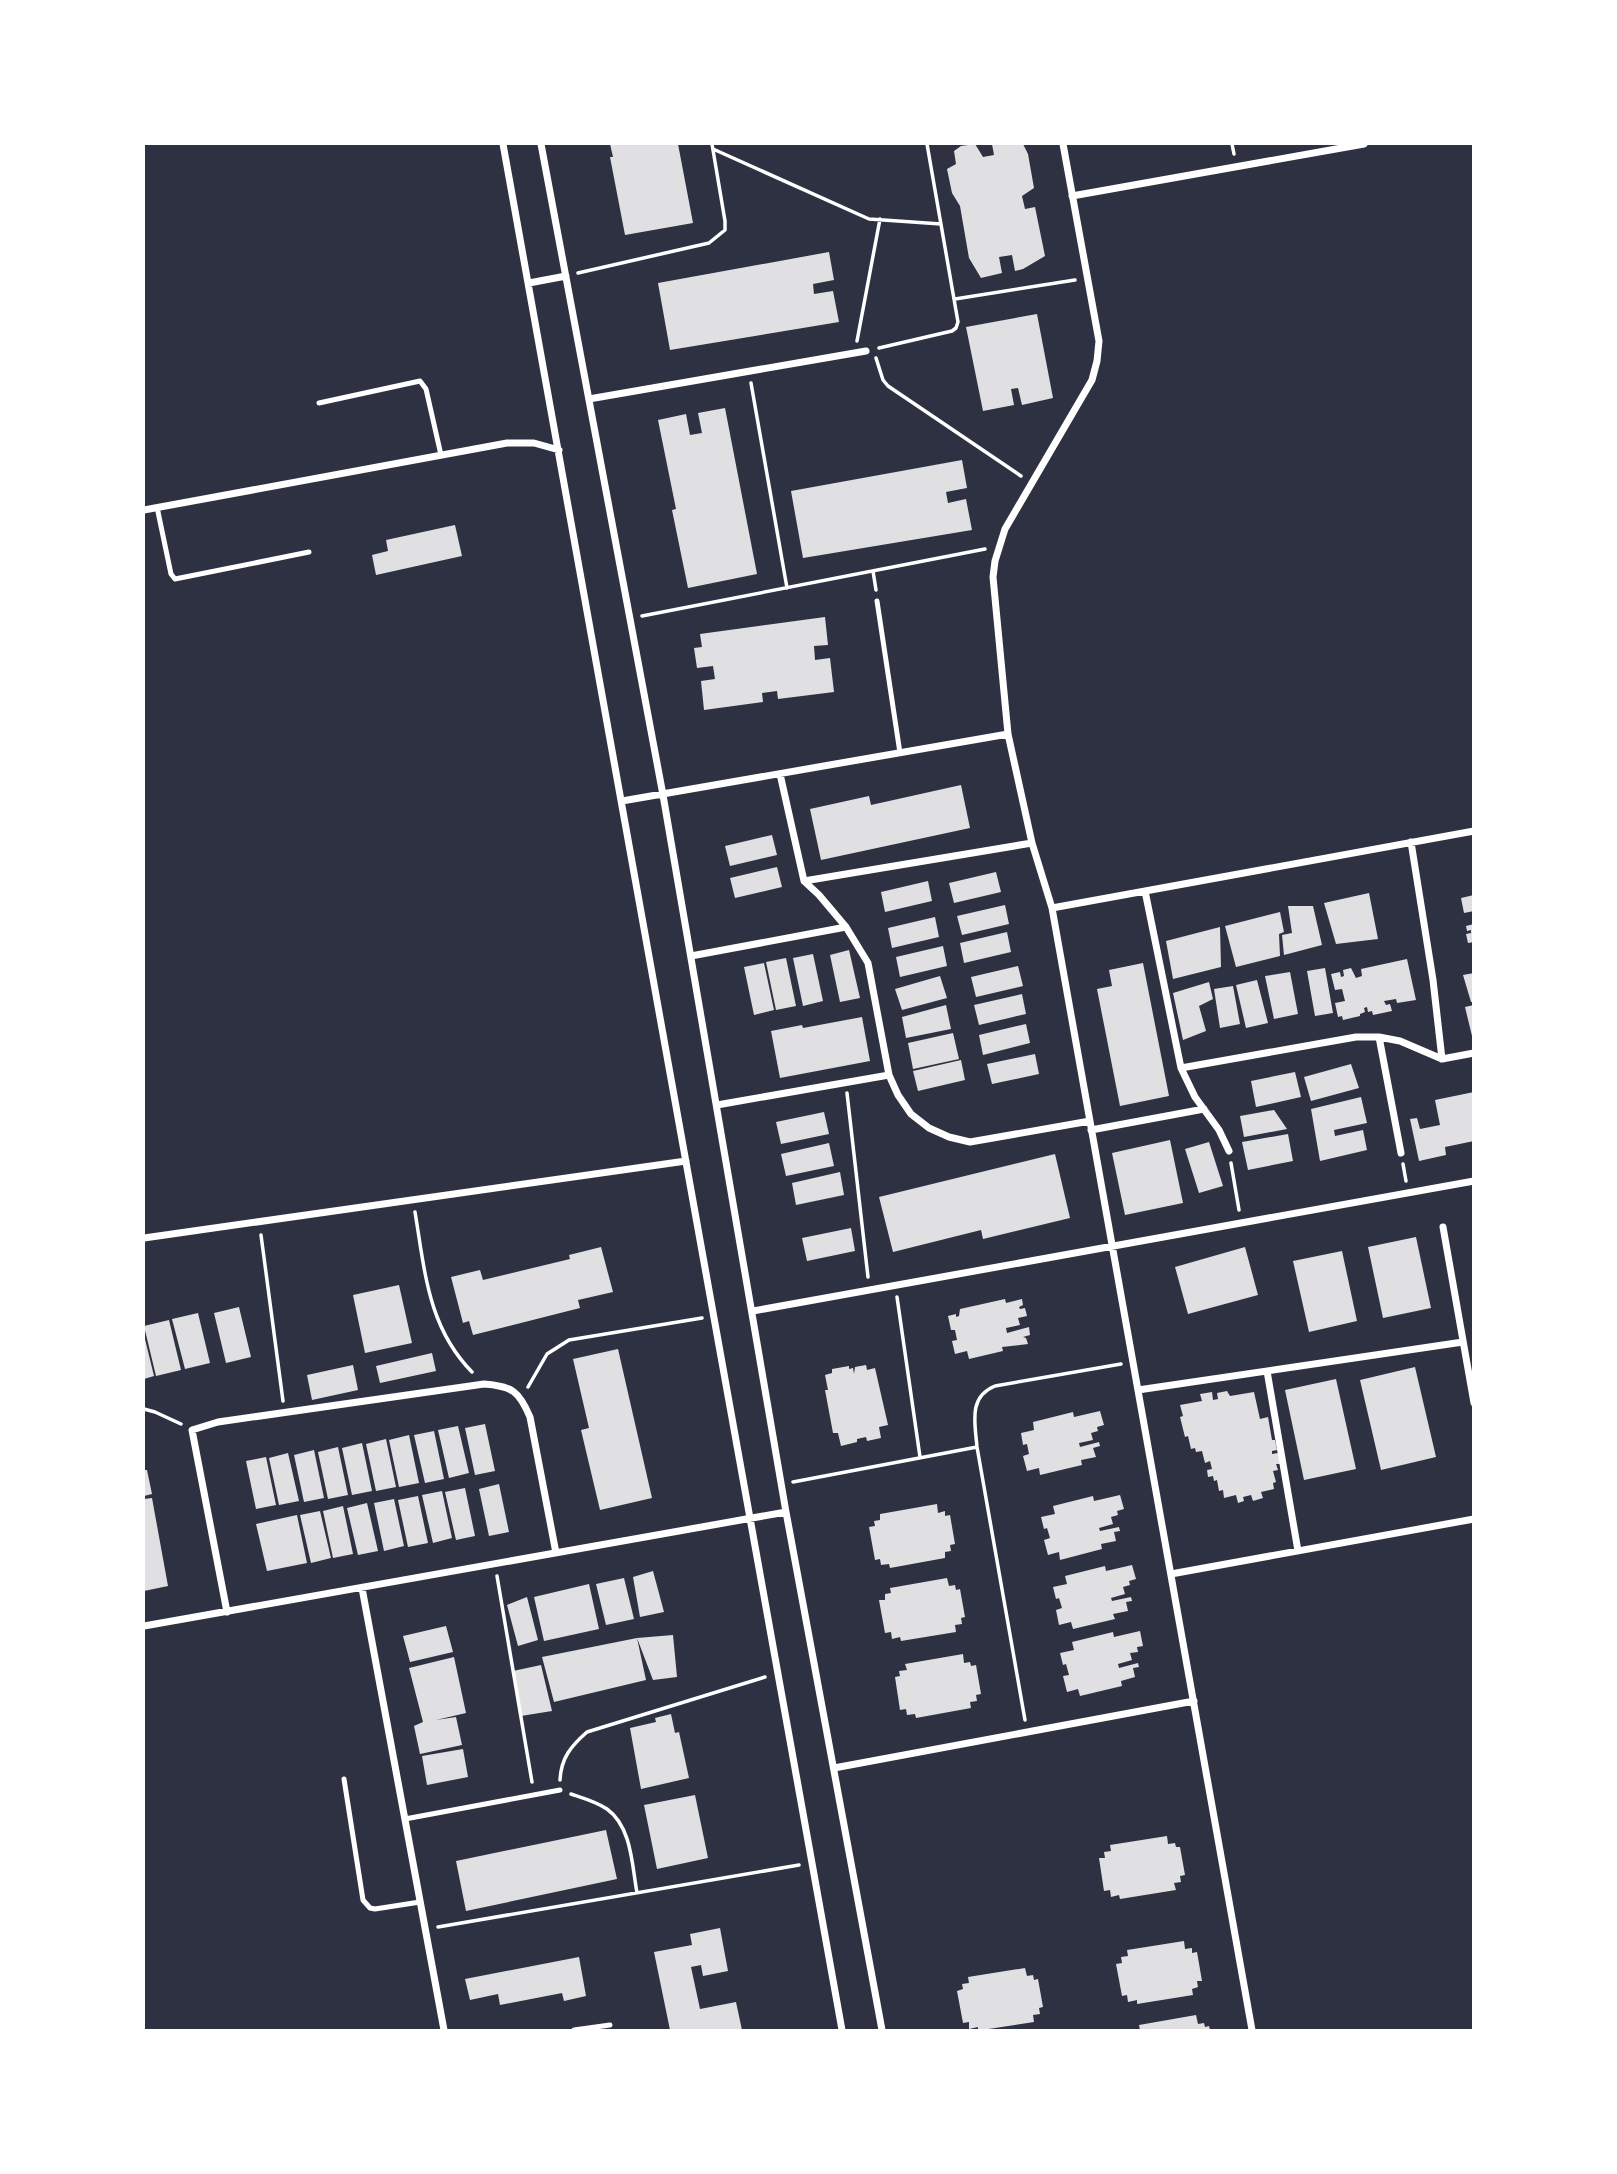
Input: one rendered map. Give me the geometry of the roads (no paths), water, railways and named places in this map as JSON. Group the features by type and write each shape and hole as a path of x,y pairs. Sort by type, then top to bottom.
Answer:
{"street":[{"path":"503,144 842,2031"},
{"path":"541,144 663,795 786,1513 882,2031"},
{"path":"1063,144 1099,341 1097,361 1092,380 1005,529 995,561 993,591 1008,734 1032,843 1052,908 1252,2031"},
{"path":"1073,196 1364,144"},
{"path":"529,283 566,276"},
{"path":"589,399 866,351"},
{"path":"144,510 507,443 534,443 559,450"},
{"path":"622,801 1008,734"},
{"path":"780,774 804,881 846,927 868,964 889,1075 898,1096 911,1114 948,1138 970,1142 1090,1121"},
{"path":"1052,908 1474,831"},
{"path":"1410,842 1433,980 1442,1059"},
{"path":"804,881 1032,843"},
{"path":"1145,891 1181,1068 1195,1097 1224,1139 1229,1151"},
{"path":"691,956 846,927"},
{"path":"1181,1068 1356,1037 1400,1041 1442,1059 1474,1053"},
{"path":"1379,1037 1401,1153"},
{"path":"717,1105 889,1075"},
{"path":"1091,1130 1204,1109"},
{"path":"144,1238 686,1161"},
{"path":"753,1311 1474,1181"},
{"path":"1443,1227 1474,1403"},
{"path":"1138,1390 1463,1342"},
{"path":"1267,1371 1298,1551"},
{"path":"227,1612 192,1430 218,1422 484,1384 505,1385 522,1398 530,1418 556,1553"},
{"path":"144,1626 786,1513"},
{"path":"1171,1574 1474,1519"},
{"path":"362,1588 444,2031"},
{"path":"834,1768 1194,1701"}],"lane":[{"path":"319,403 420,381 426,389 440,455"},
{"path":"157,507 171,574 175,579 309,552"},
{"path":"877,601 900,753"},
{"path":"344,1779 366,1905 375,1909 420,1902"},
{"path":"405,1819 560,1790"},
{"path":"574,2031 610,2025"}]}
